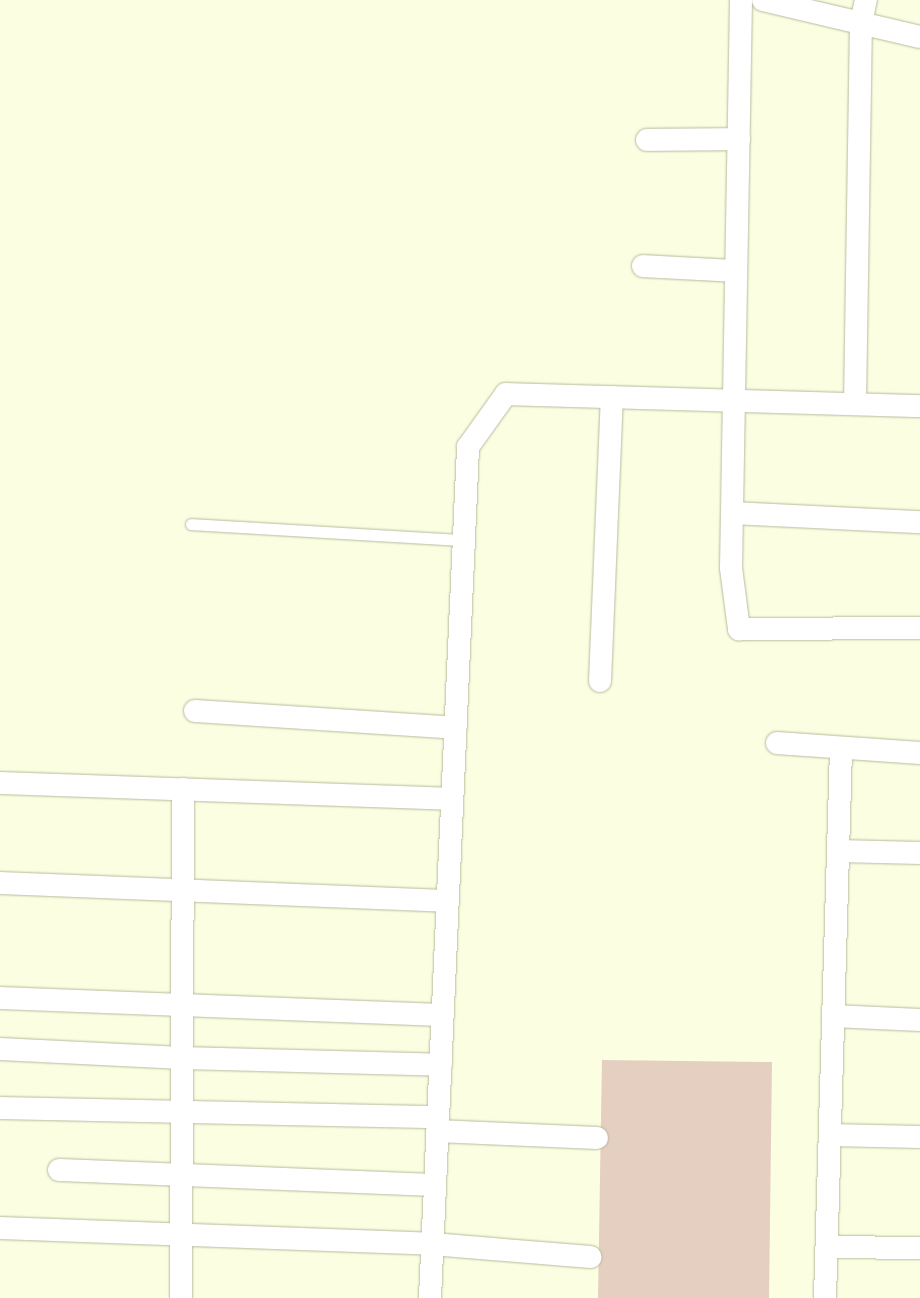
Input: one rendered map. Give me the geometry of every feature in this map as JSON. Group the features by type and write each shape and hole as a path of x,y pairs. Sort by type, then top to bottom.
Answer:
{"street":[{"path":"741,0 731,568 739,629 920,628"},
{"path":"763,0 920,37"},
{"path":"855,402 861,23 866,0"},
{"path":"647,140 739,139"},
{"path":"643,266 736,271"},
{"path":"430,1298 468,447 506,394 855,402 920,406"},
{"path":"600,681 612,397"},
{"path":"732,513 920,522"},
{"path":"195,711 455,728"},
{"path":"777,744 920,753"},
{"path":"825,1298 841,748"},
{"path":"0,783 452,799"},
{"path":"181,1298 183,789"},
{"path":"838,851 920,853"},
{"path":"0,883 448,901"},
{"path":"0,998 443,1015"},
{"path":"833,1016 920,1020"},
{"path":"0,1049 182,1058 441,1065"},
{"path":"0,1108 182,1112 438,1124 597,1138"},
{"path":"830,1135 920,1137"},
{"path":"59,1170 435,1185"},
{"path":"0,1228 432,1244 590,1257"},
{"path":"827,1247 920,1248"}],"lane":[{"path":"191,524 464,540"}],"shaded area":[{"path":"602,1060 772,1062 769,1298 598,1298"}]}
